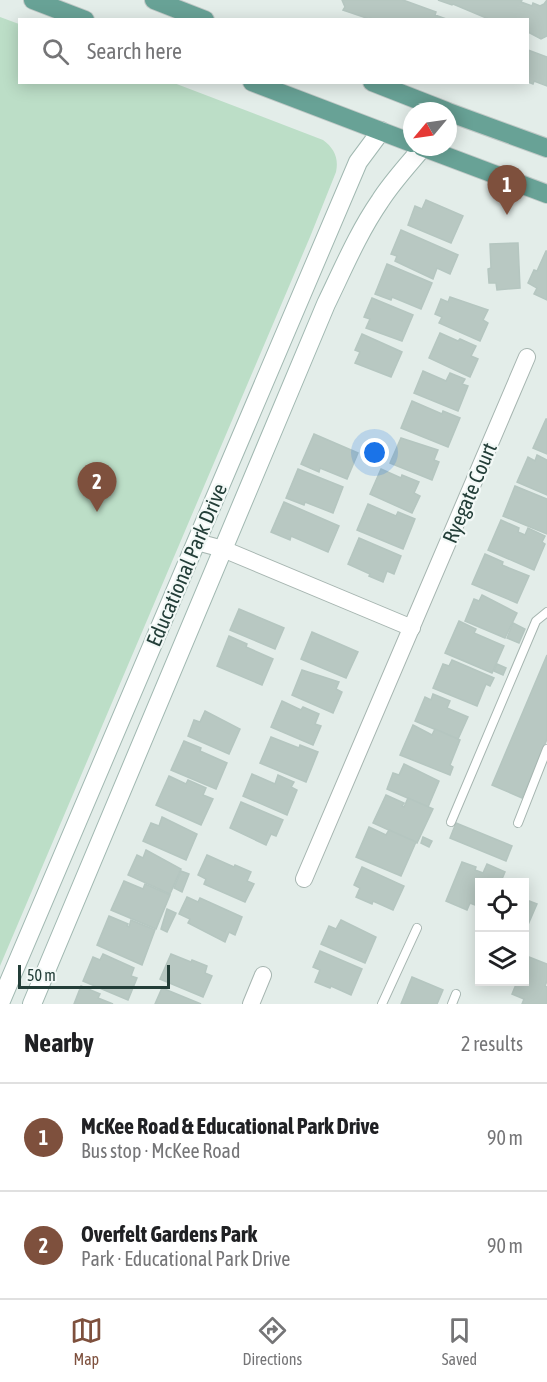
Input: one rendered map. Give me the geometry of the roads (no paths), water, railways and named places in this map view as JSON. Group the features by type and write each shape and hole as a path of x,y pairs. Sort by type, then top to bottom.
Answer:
{"main road":[{"path":"33,0 80,18"},
{"path":"154,0 200,18"},
{"path":"257,84 403,140"},
{"path":"377,84 424,102"},
{"path":"457,115 547,148"},
{"path":"447,156 547,194"}],"street":[{"name":"Educational Park Drive","path":"0,1003 358,162 381,131"},
{"name":"Educational Park Drive","path":"32,1004 326,304 379,202 415,156"},
{"name":"Ryegate Court","path":"304,879 527,357"},
{"path":"197,542 223,549 412,628"},
{"path":"251,1004 264,975"}],"lane":[{"path":"451,822 536,621 547,612"},
{"path":"518,823 547,749"},
{"path":"382,1004 417,928"},
{"path":"452,1004 456,994"}],"place":[{"name":"McKee Road & Educational Park Drive","path":"507,215"},
{"name":"Overfelt Gardens Park","path":"97,512"}]}
